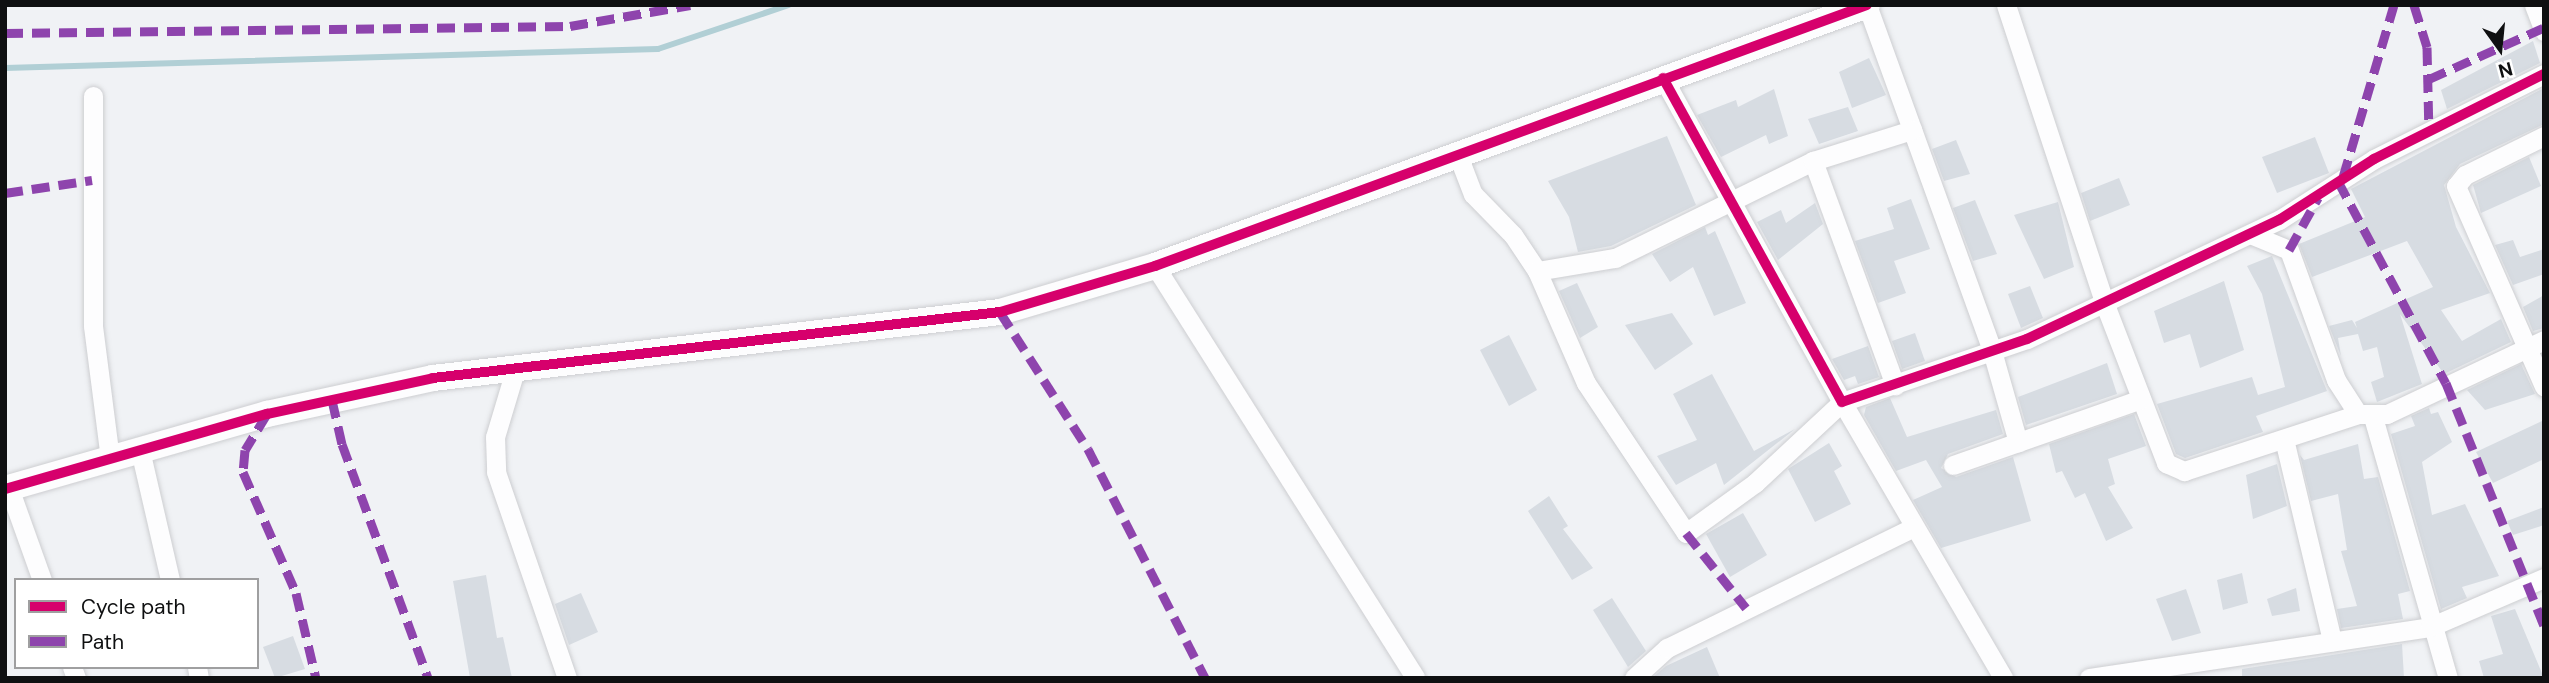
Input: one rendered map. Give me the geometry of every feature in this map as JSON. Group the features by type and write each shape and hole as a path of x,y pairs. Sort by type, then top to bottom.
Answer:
{"street":[{"path":"41,578 7,488 267,414 516,367 895,329 1000,312 1155,266 1459,158 1663,78 1867,5 1992,351 2018,442"},
{"path":"2006,5 2104,302 2141,399 2173,469 2184,471 2366,415 2535,343"},
{"path":"2534,5 2544,31"},
{"path":"1459,158 1472,194 1513,234 1537,271 1586,383 1686,533 1755,483 1842,402 1992,351 2250,234 2374,159 2544,74"},
{"path":"1663,78 1729,206 1912,528 2003,678"},
{"path":"93,96 93,326 110,458"},
{"path":"1537,271 1615,258 1729,206 1813,161 1912,130"},
{"path":"2544,136 2465,175 2456,186 2535,343 2544,386"},
{"path":"1813,161 1895,385"},
{"path":"2250,234 2289,250 2336,380 2366,415 2448,678"},
{"path":"1155,266 1415,678"},
{"path":"516,367 495,437 496,472 567,678"},
{"path":"1954,464 2141,399"},
{"path":"2284,439 2332,641"},
{"path":"140,450 170,578"},
{"path":"1634,678 1667,648 1912,528"},
{"path":"2089,678 2430,627 2544,578"}],"building":[{"path":"2533,41 2540,63 2447,109 2441,90"},
{"path":"1869,58 1886,95 1852,108 1839,72"},
{"path":"2544,88 2544,124 2460,164 2444,185 2456,227 2490,293 2441,310 2462,341 2501,319 2511,342 2444,374 2400,314 2422,384 2377,402 2371,382 2384,377 2377,347 2363,351 2358,334 2338,338 2341,356 2329,326 2352,320 2357,328 2355,322 2433,287 2407,241 2312,277 2299,244 2365,217 2351,189"},
{"path":"1774,89 1788,136 1769,144 1766,135 1721,157 1697,115 1736,100 1738,107"},
{"path":"1848,107 1858,131 1819,144 1808,119"},
{"path":"1667,136 1696,205 1611,246 1578,252 1569,217 1548,181"},
{"path":"2315,137 2329,173 2277,193 2262,157"},
{"path":"1956,140 1970,174 1944,181 1932,149"},
{"path":"2529,157 2541,186 2481,213 2473,185"},
{"path":"2119,178 2130,205 2090,221 2081,193"},
{"path":"1911,199 1930,249 1894,261 1906,293 1878,303 1855,241 1894,229 1887,208"},
{"path":"1975,200 1997,254 1973,261 1953,208"},
{"path":"2058,202 2074,267 2044,279 2014,215"},
{"path":"1815,203 1823,224 1778,260 1757,222 1781,210 1786,223"},
{"path":"1705,227 1708,235 1715,231 1746,303 1714,316 1693,267 1670,282 1652,254"},
{"path":"2513,240 2520,257 2544,249 2544,274 2513,285 2495,245"},
{"path":"2272,256 2327,391 2256,416 2263,432 2185,458 2176,454 2157,404 2252,377 2258,395 2285,387 2262,294 2247,266"},
{"path":"2224,281 2244,350 2200,368 2190,334 2164,343 2154,311"},
{"path":"1577,283 1598,327 1580,338 1559,291"},
{"path":"2030,286 2043,318 2021,328 2008,294"},
{"path":"2544,295 2544,328 2533,331 2523,307"},
{"path":"1672,313 1693,344 1655,370 1625,325"},
{"path":"1915,333 1925,361 1902,369 1892,341"},
{"path":"1509,335 1537,390 1509,406 1480,350"},
{"path":"1868,346 1879,377 1858,384 1855,376 1844,380 1832,359"},
{"path":"2107,363 2117,394 2026,425 2018,397"},
{"path":"2521,364 2535,394 2485,410 2467,390"},
{"path":"1712,374 1754,451 1795,429 1724,485 1716,463 1676,485 1657,456 1697,440 1673,394"},
{"path":"1890,398 1907,437 1996,410 2003,434 1948,454 1941,468 1956,477 2013,457 2031,521 1941,548 1913,500 1942,487 1926,460 1896,471 1864,415 1866,407"},
{"path":"2429,408 2431,414 2438,412 2452,442 2422,462 2432,515 2465,504 2499,576 2462,587 2467,598 2441,609 2391,434 2415,426 2411,416"},
{"path":"2134,414 2146,446 2108,459 2115,484 2108,487 2133,528 2106,541 2085,493 2075,498 2062,471 2056,473 2049,444"},
{"path":"2544,420 2544,459 2493,483 2476,452"},
{"path":"1829,443 1842,466 1834,471 1851,504 1815,522 1788,469"},
{"path":"2358,444 2364,479 2378,477 2410,591 2398,594 2403,619 2341,628 2337,609 2357,606 2341,551 2347,550 2338,494 2311,501 2300,455 2304,460"},
{"path":"2277,464 2287,506 2253,519 2246,475"},
{"path":"1549,496 1568,526 1563,529 1593,568 1572,580 1528,511"},
{"path":"2544,507 2544,525 2513,535 2507,521"},
{"path":"1743,513 1767,555 1730,577 1706,534"},
{"path":"2242,573 2248,603 2223,610 2217,580"},
{"path":"486,575 497,638 503,637 512,678 470,678 453,581"},
{"path":"2296,588 2300,611 2272,616 2267,599"},
{"path":"2186,589 2201,633 2172,641 2156,599"},
{"path":"581,593 598,632 569,645 555,604"},
{"path":"1612,598 1646,651 1628,667 1593,610"},
{"path":"2515,609 2544,678 2484,678 2479,661 2503,654 2491,616"},
{"path":"293,636 305,669 275,678 263,647"},
{"path":"2402,644 2404,678 2242,678 2242,669"},
{"path":"1707,647 1720,678 1652,678 1666,666"}],"waterway":[{"path":"5,68 658,49 789,5"}],"marked path":[{"path":"5,33 570,26 690,5"},
{"path":"2343,177 2394,5"},
{"path":"2414,5 2427,47 2429,132"},
{"path":"2429,79 2543,28"},
{"path":"5,193 92,180"},
{"path":"2338,181 2446,383 2544,625"},
{"path":"2289,250 2318,198"},
{"path":"1000,312 1088,449 1205,678"},
{"path":"332,400 342,444 428,678"},
{"path":"267,414 245,450 243,472 296,593 316,678"},
{"path":"1686,533 1746,608"}],"cycle path":[{"path":"5,489 267,414 433,378 1000,312 1155,266 1867,5"},
{"path":"1663,78 1842,402 2027,339 2279,220 2374,159 2544,74"}]}
